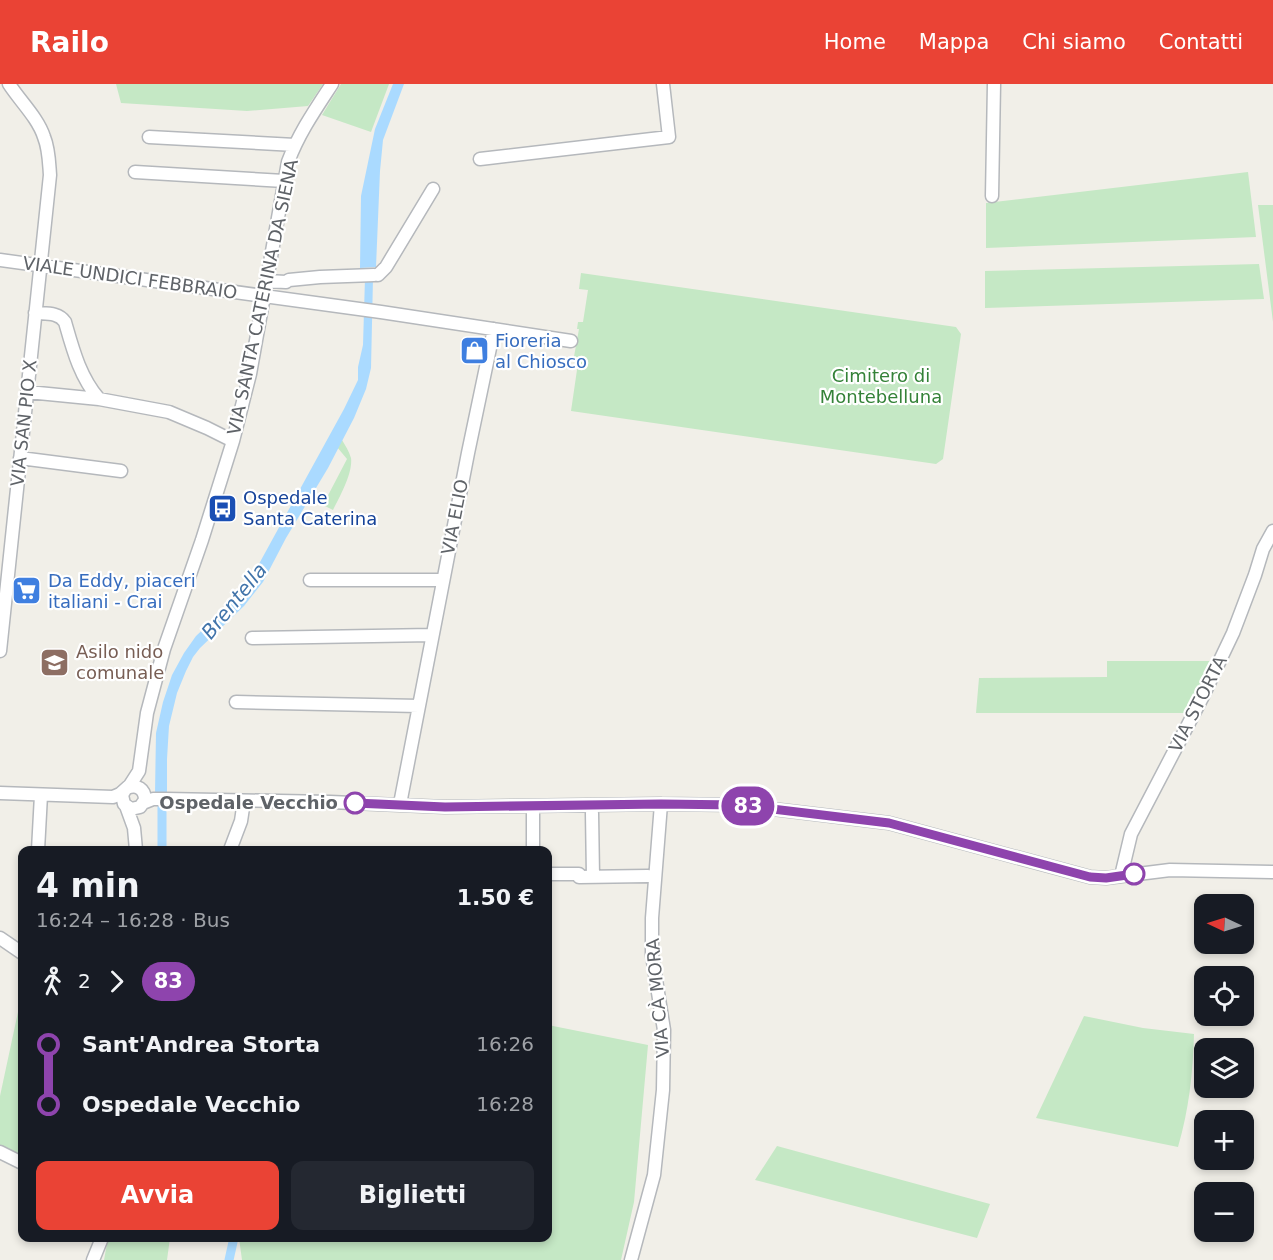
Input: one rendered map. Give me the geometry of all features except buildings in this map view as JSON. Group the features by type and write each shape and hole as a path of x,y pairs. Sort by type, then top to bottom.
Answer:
{"street":[{"name":"VIA SAN PIO X","path":"0,651 3,592 28,392 50,175 44,136 9,84"},
{"name":"VIA SANTA CATERINA DA SIENA","path":"126,789 138,772 147,713 164,649 233,441 250,375 288,162 305,124 332,84"},
{"path":"480,159 669,137 663,84"},
{"path":"992,196 994,84"},
{"path":"148,137 295,145"},
{"path":"135,172 284,181"},
{"path":"267,281 286,282 320,277 376,275 386,267 433,189"},
{"name":"VIALE UNDICI FEBBRAIO","path":"0,261 374,311 571,341"},
{"path":"35,313 56,315 65,322 82,374 99,399"},
{"name":"VIA ELIO","path":"400,804 494,329"},
{"path":"28,392 99,399 169,412 233,441"},
{"path":"20,458 121,471"},
{"name":"VIA STORTA","path":"1121,876 1131,834 1233,633 1263,549 1273,531"},
{"path":"310,580 443,580"},
{"path":"252,638 432,635"},
{"path":"236,702 419,706"},
{"name":"VIA SANTA CATERINA DA SIENA","path":"135,834 149,798 141,760"},
{"path":"0,793 105,797 116,796 132,786 137,787 149,798"},
{"path":"126,789 122,798 132,821 136,846"},
{"path":"38,846 41,795"},
{"path":"105,797 135,809 149,798 445,807 739,805 889,823 1090,877 1106,878 1170,870 1273,872"},
{"path":"232,846 241,821 244,801"},
{"name":"VIA CÀ MORA","path":"631,1260 654,1175 663,1090 664,1030 652,956 652,918 661,804"},
{"path":"533,806 533,846"},
{"path":"592,813 593,877"},
{"path":"552,874 579,874 579,877 648,876"},
{"path":"0,938 18,950"},
{"path":"0,1152 18,1161"},
{"path":"93,1260 100,1242"}],"green space":[{"path":"116,84 323,84 308,106 247,111 121,103"},
{"path":"341,84 389,84 371,132 322,115"},
{"path":"1248,172 1256,237 986,248 986,203"},
{"path":"1258,205 1273,205 1273,322"},
{"path":"1259,264 1264,299 985,308 985,271"},
{"name":"Cimitero di Montebelluna","path":"581,273 956,327 961,334 943,459 936,464 571,411 578,363 573,362 579,329 577,329 578,322 583,322 588,290 579,289"},
{"path":"342,440 350,455 351,464 333,510 323,505 347,459 337,447"},
{"path":"1107,661 1215,661 1188,713 976,713 979,678 1107,677"},
{"path":"18,1012 18,1163 0,1156 0,1096"},
{"path":"1084,1016 1143,1028 1194,1034 1190,1091 1178,1147 1036,1118"},
{"path":"552,1026 648,1045 634,1202 621,1260 242,1260 240,1242 552,1242"},
{"path":"777,1146 990,1204 977,1238 755,1180"},
{"path":"107,1242 169,1242 167,1260 104,1260"}],"water":[{"path":"393,84 404,84 383,140 376,267 360,268 361,196 375,129"},
{"path":"365,278 373,278 371,368 366,389 328,468 286,538 263,582 244,606 193,657 177,693 169,726 167,794 155,793 156,733 172,675 196,636 234,600 249,582 358,380 358,367 363,345"}],"waterway":[{"name":"Brentella","path":"162,793 162,846"},
{"name":"Brentella","path":"229,1260 233,1242"}],"bus line":[{"name":"83","path":"355,803 445,807 739,805 889,823 1090,877 1106,878 1134,874"}],"place":[{"name":"Fioreria al Chiosco","path":"474,351"},
{"name":"Ospedale Santa Caterina","path":"222,508"},
{"name":"Da Eddy, piaceri italiani - Crai","path":"27,591"},
{"name":"Asilo nido comunale","path":"55,662"},
{"name":"Ospedale Vecchio","path":"355,803"}]}
